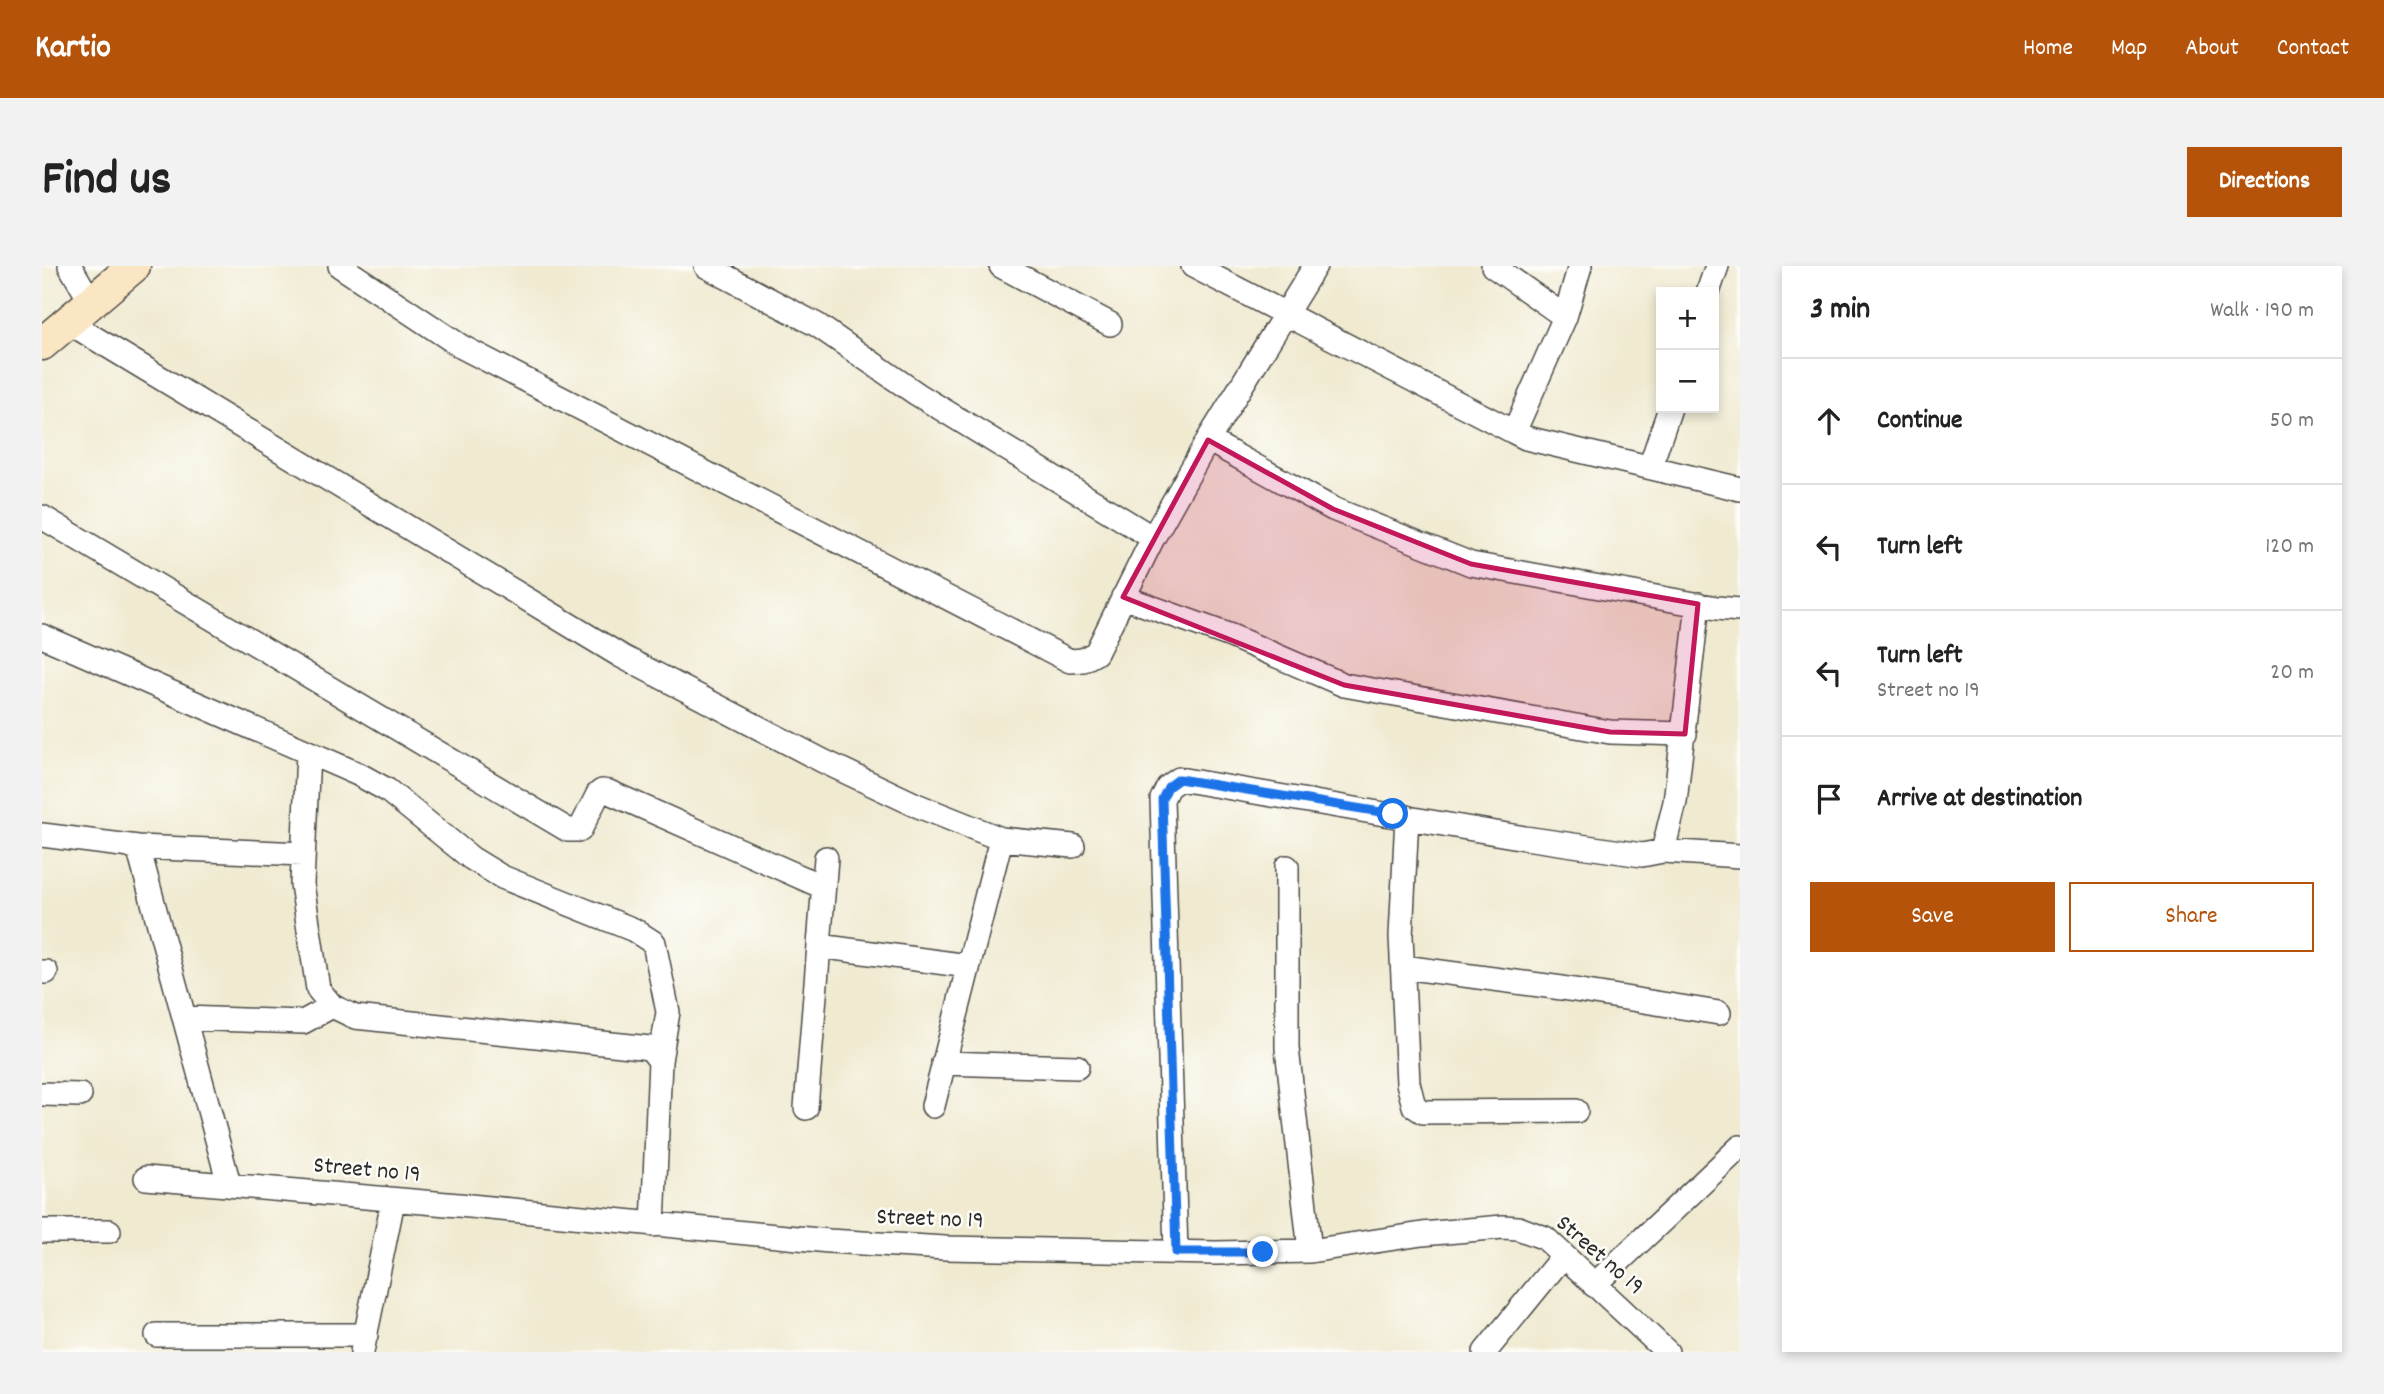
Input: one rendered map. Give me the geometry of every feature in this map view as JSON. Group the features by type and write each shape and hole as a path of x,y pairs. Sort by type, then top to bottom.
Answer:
{"main road":[{"path":"42,344 134,266"}],"street":[{"path":"70,266 80,312 621,656 823,761 916,805 1001,839 1073,846"},
{"path":"340,266 463,347 1070,661 1083,660 1096,653 1153,538 1208,440 1315,266"},
{"path":"706,266 817,326 917,394 1153,538"},
{"path":"1001,266 1110,324"},
{"path":"1193,266 1526,438 1740,489"},
{"path":"1493,266 1565,317"},
{"path":"1514,432 1565,317 1580,266"},
{"path":"1710,287 1717,266"},
{"path":"1650,467 1668,413"},
{"path":"1208,440 1333,509 1471,564 1740,610"},
{"path":"42,516 568,830 580,830 598,794 602,791 609,792 823,887"},
{"path":"1123,597 1231,636 1344,685 1610,732 1685,734"},
{"path":"1663,851 1675,802 1685,734 1698,604"},
{"path":"42,636 387,790 471,858 502,877 634,930 654,943 668,1013 660,1061 653,1225"},
{"path":"309,753 302,884 318,989 332,1006 355,1017 650,1048 660,1061"},
{"path":"1176,1252 1162,799 1168,787 1179,779 1525,838 1642,855 1663,851 1740,856"},
{"path":"1408,817 1401,936 1408,1083 1414,1106 1423,1112 1576,1111"},
{"path":"42,835 138,847 302,854"},
{"path":"933,1105 1001,839"},
{"path":"138,847 229,1184"},
{"path":"806,1108 826,858"},
{"path":"1287,867 1287,1048 1310,1251"},
{"path":"818,946 968,966"},
{"path":"1403,967 1562,988 1719,1013"},
{"path":"184,1018 303,1022 332,1006"},
{"path":"943,1063 1077,1067"},
{"path":"42,1094 80,1095"},
{"path":"1594,1285 1740,1147"},
{"name":"Street no 19","path":"146,1178 829,1241 945,1248 1176,1252 1310,1251 1422,1234 1503,1227 1530,1231 1545,1238 1667,1352"},
{"path":"158,1335 364,1344 393,1201"},
{"path":"42,1231 109,1231"},
{"path":"1485,1352 1563,1256"}],"highlighted area":[{"path":"1208,440 1333,509 1471,564 1698,604 1685,734 1610,732 1344,685 1123,597"}],"route":[{"path":"1263,1252 1176,1252 1162,799 1168,787 1179,779 1393,814"}]}
